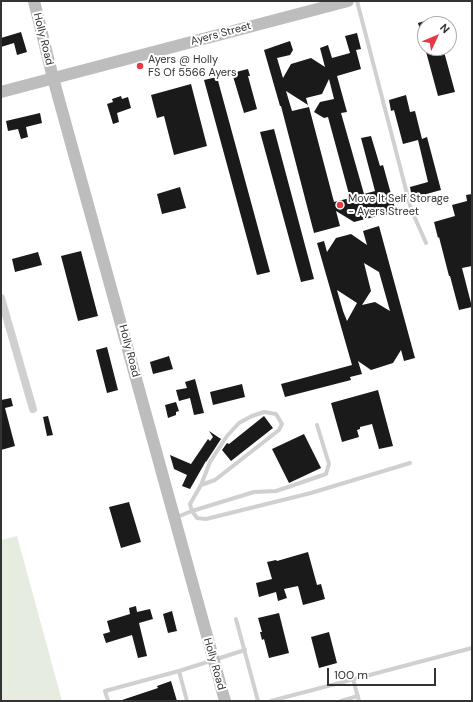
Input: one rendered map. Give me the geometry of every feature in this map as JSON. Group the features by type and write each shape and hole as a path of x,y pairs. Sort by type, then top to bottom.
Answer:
{"main road":[{"name":"Holly Road","path":"34,1 225,701"},
{"name":"Ayers Street","path":"1,92 348,1"}],"street":[{"path":"1,298 33,409"}],"lane":[{"path":"357,1 411,209 426,243"},
{"path":"201,485 215,480 279,430 282,424 276,414 264,412 239,423 227,436 210,462 201,485 190,504 192,511 197,518 206,519 311,492 410,463"},
{"path":"174,518 254,492 276,491 326,474 330,464 317,425"},
{"path":"236,619 258,701"},
{"path":"271,701 290,699 353,679 472,648"},
{"path":"108,701 105,691 179,671 245,650"},
{"path":"179,671 187,701"},
{"path":"341,701 359,699 353,679"}],"shaded area":[{"path":"17,536 62,701 1,701 1,540"}],"building":[{"path":"21,32 27,52 17,55 14,43 1,47 1,38"},
{"path":"357,33 361,49 356,50 361,69 337,76 347,112 341,113 364,194 375,191 361,138 371,136 380,166 383,165 396,212 354,222 336,211 340,226 314,233 281,106 264,50 290,41 293,50 290,55 277,58 283,78 291,64 311,58 325,67 320,48 328,45 332,58 350,53 345,36","holes":["329,79 334,99 320,102 314,112 324,118 328,117 350,198 334,202 309,107 292,111 286,91 308,105 306,98 322,94"]},
{"path":"427,56 445,56 455,92 438,96"},
{"path":"248,69 250,76 248,76 257,109 244,113 232,73"},
{"path":"217,77 270,272 257,275 204,80"},
{"path":"191,84 207,146 174,155 164,116 157,118 151,95"},
{"path":"406,95 410,112 415,111 422,139 427,137 441,190 412,198 410,187 428,182 418,140 403,144 394,110 391,111 389,100"},
{"path":"121,96 122,99 128,97 131,108 117,113 119,122 113,124 107,104 113,102 112,99"},
{"path":"40,113 42,123 26,127 28,137 21,139 18,129 8,131 6,121"},
{"path":"274,129 314,279 301,282 260,132"},
{"path":"180,187 186,208 162,214 157,194"},
{"path":"472,194 472,266 462,268 472,307 459,310 434,222 455,216 452,205 467,201 466,195"},
{"path":"379,226 415,358 404,361 401,350 393,363 371,370 358,361 362,374 350,377 351,380 285,397 281,384 352,365 317,243 324,241 327,252 336,238 351,234 367,245 363,231","holes":["364,263 379,272 390,311 375,302 362,305 371,291","337,290 357,303 347,321 343,311"]},
{"path":"81,251 98,316 78,321 61,256"},
{"path":"38,252 42,265 15,272 12,259"},
{"path":"107,347 118,390 107,393 96,350"},
{"path":"169,356 173,369 153,374 150,362"},
{"path":"195,379 204,413 194,415 190,398 179,401 176,390 187,388 185,382"},
{"path":"242,384 245,397 213,405 210,392"},
{"path":"378,390 393,446 379,449 372,424 360,427 360,429 357,430 359,437 342,442 331,403"},
{"path":"11,398 13,406 5,408 15,446 1,450 1,400"},
{"path":"176,402 179,411 176,412 176,415 168,418 165,405"},
{"path":"48,416 53,435 47,436 43,417"},
{"path":"264,416 273,428 231,461 222,450 227,443 229,444"},
{"path":"209,431 221,439 190,489 182,486 187,475 174,469 170,455 191,464 208,439 210,441 213,437"},
{"path":"304,434 321,468 289,483 272,449"},
{"path":"129,502 141,542 121,548 109,507"},
{"path":"308,552 317,585 321,584 325,599 303,605 298,586 284,589 287,598 278,601 276,592 259,597 256,583 272,579 267,562 277,561"},
{"path":"136,606 137,612 150,609 153,619 139,623 147,656 138,658 132,635 106,643 103,634 110,632 107,621 130,614 129,608"},
{"path":"172,611 177,631 168,633 163,614"},
{"path":"279,613 289,653 269,658 264,639 262,640 260,632 262,632 258,618"},
{"path":"329,632 337,663 319,668 311,637"},
{"path":"171,681 177,701 122,701 158,688 157,686"}],"place":[{"name":"Ayers @ Holly FS Of 5566 Ayers","path":"140,66"},
{"name":"Move It Self Storage - Ayers Street","path":"340,205"}]}
